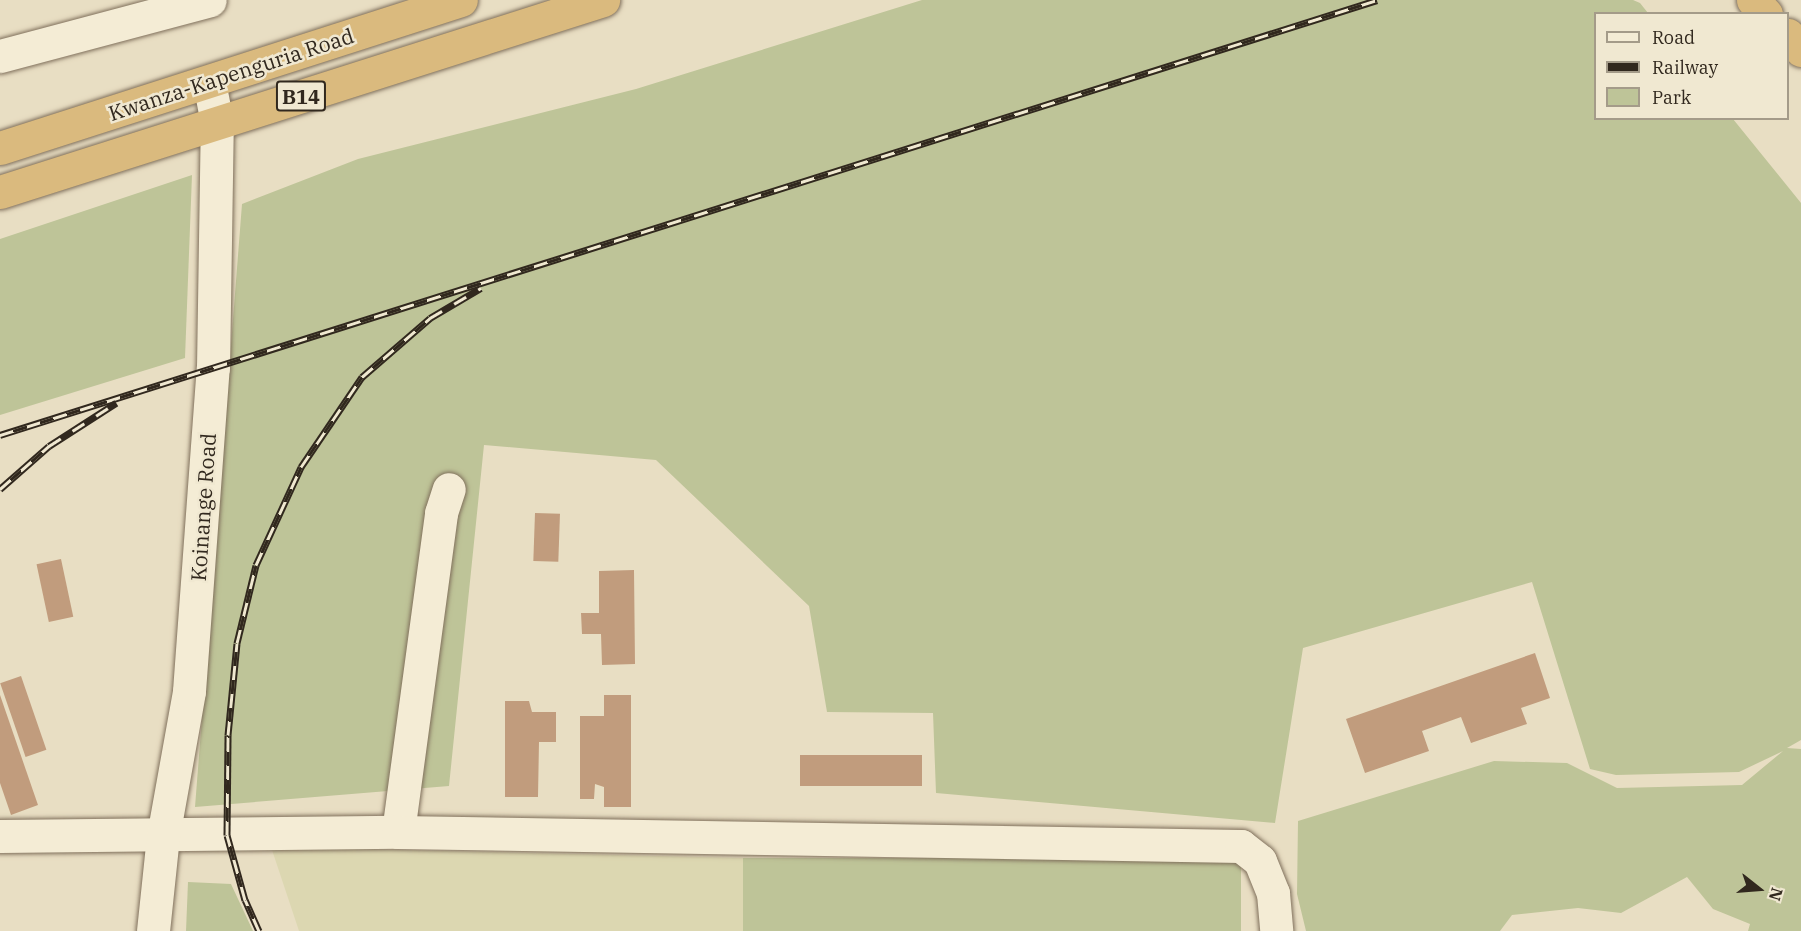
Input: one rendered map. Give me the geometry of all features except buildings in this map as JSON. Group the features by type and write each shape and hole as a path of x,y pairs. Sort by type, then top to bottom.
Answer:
{"highway":[{"name":"Kwanza-Kapenguria Road","path":"0,148 461,0"},
{"name":"Kwanza-Kapenguria Road","path":"0,192 603,0"},
{"path":"1752,0 1764,12"},
{"path":"1789,35 1801,50"}],"street":[{"path":"0,56 210,0"},
{"name":"Koinange Road","path":"153,931 163,836 189,691 213,368 217,123 209,82"},
{"path":"398,832 441,513 449,489"},
{"path":"0,836 398,832 1240,846 1260,861 1273,893 1276,931"}],"shaded area":[{"path":"271,847 743,858 749,931 299,931"}],"green space":[{"path":"922,0 1633,0 1640,3 1647,12 1594,12 1594,120 1734,120 1801,203 1801,740 1787,748 1801,749 1801,931 1748,931 1750,924 1713,909 1687,877 1621,913 1578,908 1512,915 1500,931 1306,931 1297,894 1298,821 1494,761 1567,763 1617,788 1742,785 1783,751 1739,772 1616,775 1590,769 1532,582 1303,648 1275,823 936,793 933,713 827,712 809,606 656,460 484,445 449,786 195,807 242,204 358,159 636,89"},
{"path":"192,175 185,358 0,415 0,239"},
{"path":"743,858 1241,858 1241,931 743,931"},
{"path":"188,882 231,884 253,931 186,931"}],"railway":[{"path":"0,435 1377,0"},
{"path":"259,931 245,900 227,835 228,735 237,643 256,565 301,467 362,377 430,318 481,288"},
{"path":"0,489 49,446 116,403"}]}
